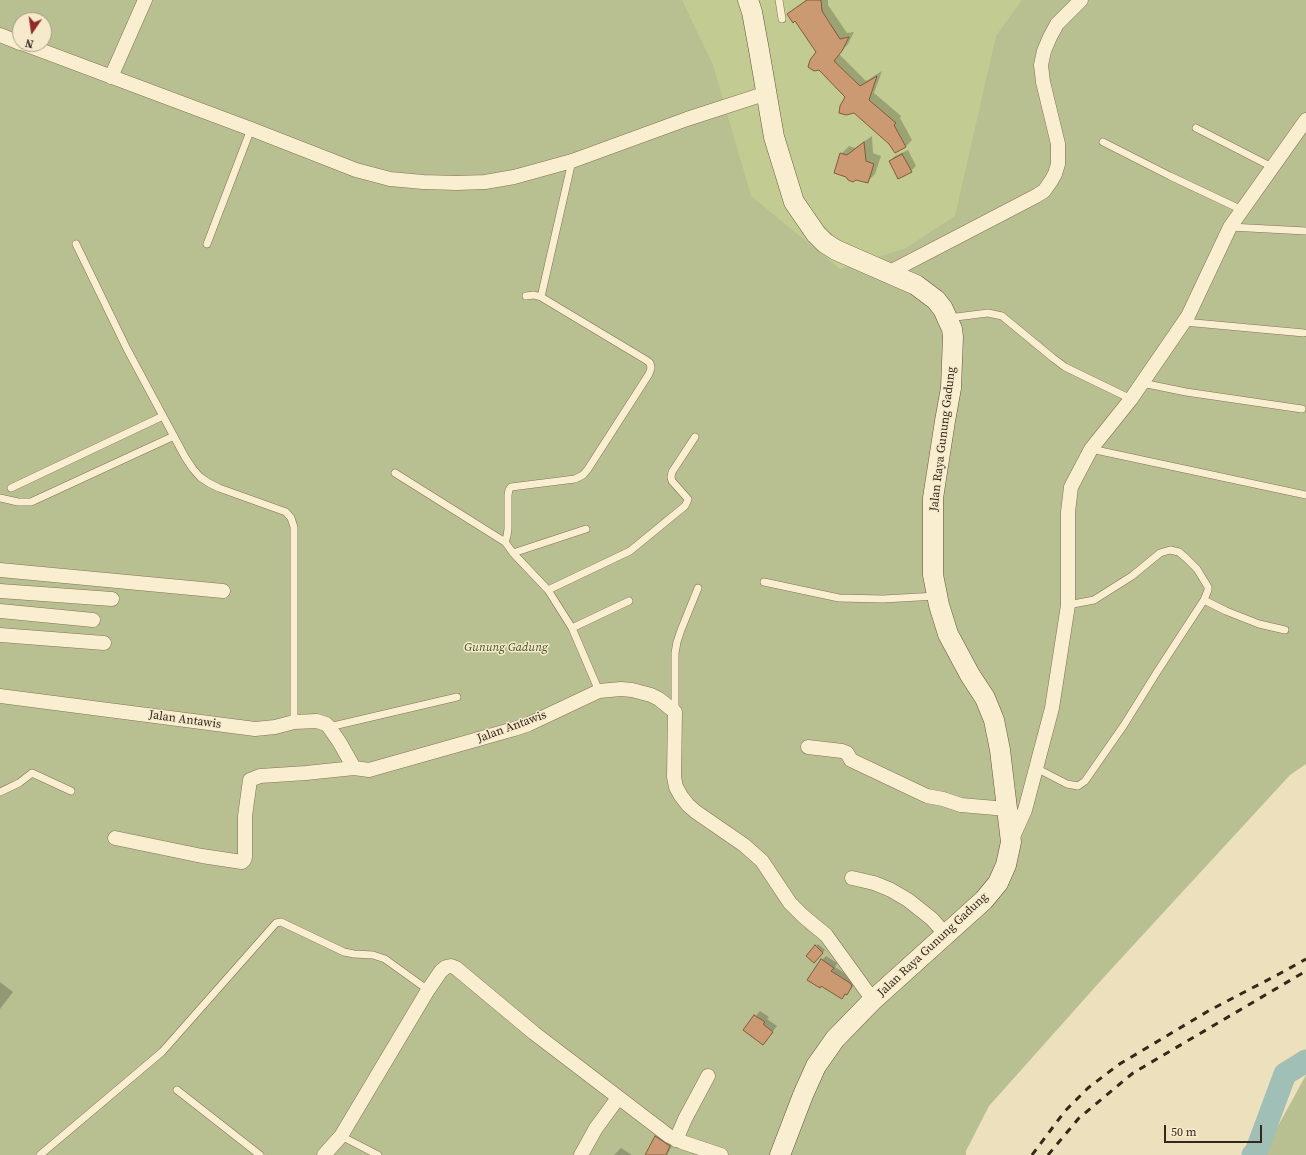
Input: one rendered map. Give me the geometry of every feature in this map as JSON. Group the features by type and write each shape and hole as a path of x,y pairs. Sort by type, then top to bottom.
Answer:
{"street":[{"path":"111,77 145,0"},
{"name":"Jalan Raya Gunung Gadung","path":"748,0 752,12 774,137 794,202 816,234 825,244 916,285 925,291 936,300 943,309 952,329 951,388 944,421 933,498 933,575 937,596 948,634 970,675 986,698 994,720 1000,750 1011,842 1006,865 998,883 984,900 874,1000 835,1039 816,1066 780,1155"},
{"path":"888,273 1044,191 1055,174 1058,164 1058,144 1043,82 1041,65 1044,51 1057,24 1081,0"},
{"path":"0,35 12,40"},
{"path":"45,52 252,129 356,170 390,179 423,182 485,182 514,177 572,161 687,119 767,94"},
{"path":"1011,842 1025,810 1052,708 1068,605 1068,512 1071,487 1091,449 1131,399 1188,316 1230,227 1272,167 1304,126"},
{"path":"0,570 223,591"},
{"path":"0,591 112,600"},
{"path":"0,611 93,620"},
{"path":"0,635 104,643"},
{"name":"Jalan Antawis","path":"115,838 202,856 242,862 245,857 245,816 250,780 254,778 260,776 354,768 369,770 514,729 599,691 621,689 641,692 659,699 675,712"},
{"name":"Jalan Antawis","path":"0,696 246,728 265,728 294,722 317,721 326,724 329,727"},
{"path":"675,712 673,771 676,787 681,796 696,812 744,845 762,861 790,903 799,913 826,935 874,1000"},
{"path":"329,727 354,768"},
{"path":"808,747 842,751 847,753 851,760 927,796 961,805 1007,809"},
{"path":"852,878 874,883 891,890 908,900 932,918 946,934"},
{"path":"324,1155 341,1136 428,990 442,971 446,967 451,966 456,968 534,1033 618,1098 676,1140 720,1155"},
{"path":"676,1140 685,1118 708,1076"},
{"path":"581,1155 596,1128 618,1098"}],"lane":[{"path":"779,0 782,19"},
{"path":"1196,128 1272,167"},
{"path":"207,244 252,129"},
{"path":"1103,142 1242,210"},
{"path":"541,298 572,161"},
{"path":"1230,227 1306,231"},
{"path":"76,244 127,349 162,416 193,469 209,483 286,512 291,518 294,527 294,722"},
{"path":"505,542 508,529 509,490 511,487 575,479 583,475 652,368 650,363 646,360 541,298 526,296"},
{"path":"948,318 988,313 1002,316 1065,367 1131,399"},
{"path":"1184,322 1304,333"},
{"path":"1142,383 1186,392 1302,409"},
{"path":"11,488 162,416"},
{"path":"0,498 18,502 31,502 174,436"},
{"path":"548,590 630,551 685,506 688,499 672,481 671,477 672,472 695,437"},
{"path":"1091,449 1306,495"},
{"path":"395,473 505,542 513,553 548,590 572,628 599,691"},
{"path":"513,553 586,529"},
{"path":"1036,768 1067,784 1078,786 1085,781 1124,725 1204,600 1208,587 1197,568 1179,552 1170,550 1160,553 1132,576 1094,600 1068,605"},
{"path":"764,582 839,598 883,599 937,596"},
{"path":"675,712 677,642 698,588"},
{"path":"1204,600 1226,611 1259,624 1285,630"},
{"path":"572,628 629,601"},
{"path":"329,727 456,697"},
{"path":"0,792 10,788 32,773 71,791"},
{"path":"40,1155 162,1052 276,923 281,922 344,952 373,955 385,959 428,990"},
{"path":"177,1090 260,1155"},
{"path":"341,1136 378,1155"}],"green space":[{"name":"Gunung Gadung","path":"0,0 682,0 713,65 751,196 840,269 906,248 955,216 996,36 1022,0 1306,0 1306,764 1290,775 1105,976 989,1106 966,1151 966,1155 0,1155"},
{"path":"135,0 1181,0 782,474"},
{"path":"1306,1075 1306,1155 1262,1155"}],"building":[{"path":"807,0 821,0 822,11 840,39 849,37 842,51 834,61 860,86 877,76 869,100 896,123 894,125 906,147 895,153 889,144 854,113 846,115 839,113 840,106 845,97 819,70 814,71 808,67 810,60 816,52 795,21 793,23 787,14"},
{"path":"864,142 866,161 874,164 868,183 856,180 853,182 848,180 846,177 834,173 840,153 847,155"},
{"path":"902,154 912,172 898,179 889,161"},
{"path":"815,945 823,953 814,963 806,956"},
{"path":"821,959 834,968 831,971 850,983 852,986 847,995 845,994 842,999 821,986 820,988 807,980"},
{"path":"754,1015 765,1022 763,1024 773,1032 763,1045 743,1030"},
{"path":"655,1136 670,1146 666,1155 645,1155"}],"waterway":[{"path":"1253,1155 1256,1152 1285,1074 1306,1061"}],"railway":[{"path":"1032,1155 1065,1111 1088,1088 1118,1065 1210,1010 1306,959"},
{"path":"1048,1155 1079,1118 1133,1073 1306,971"}]}
